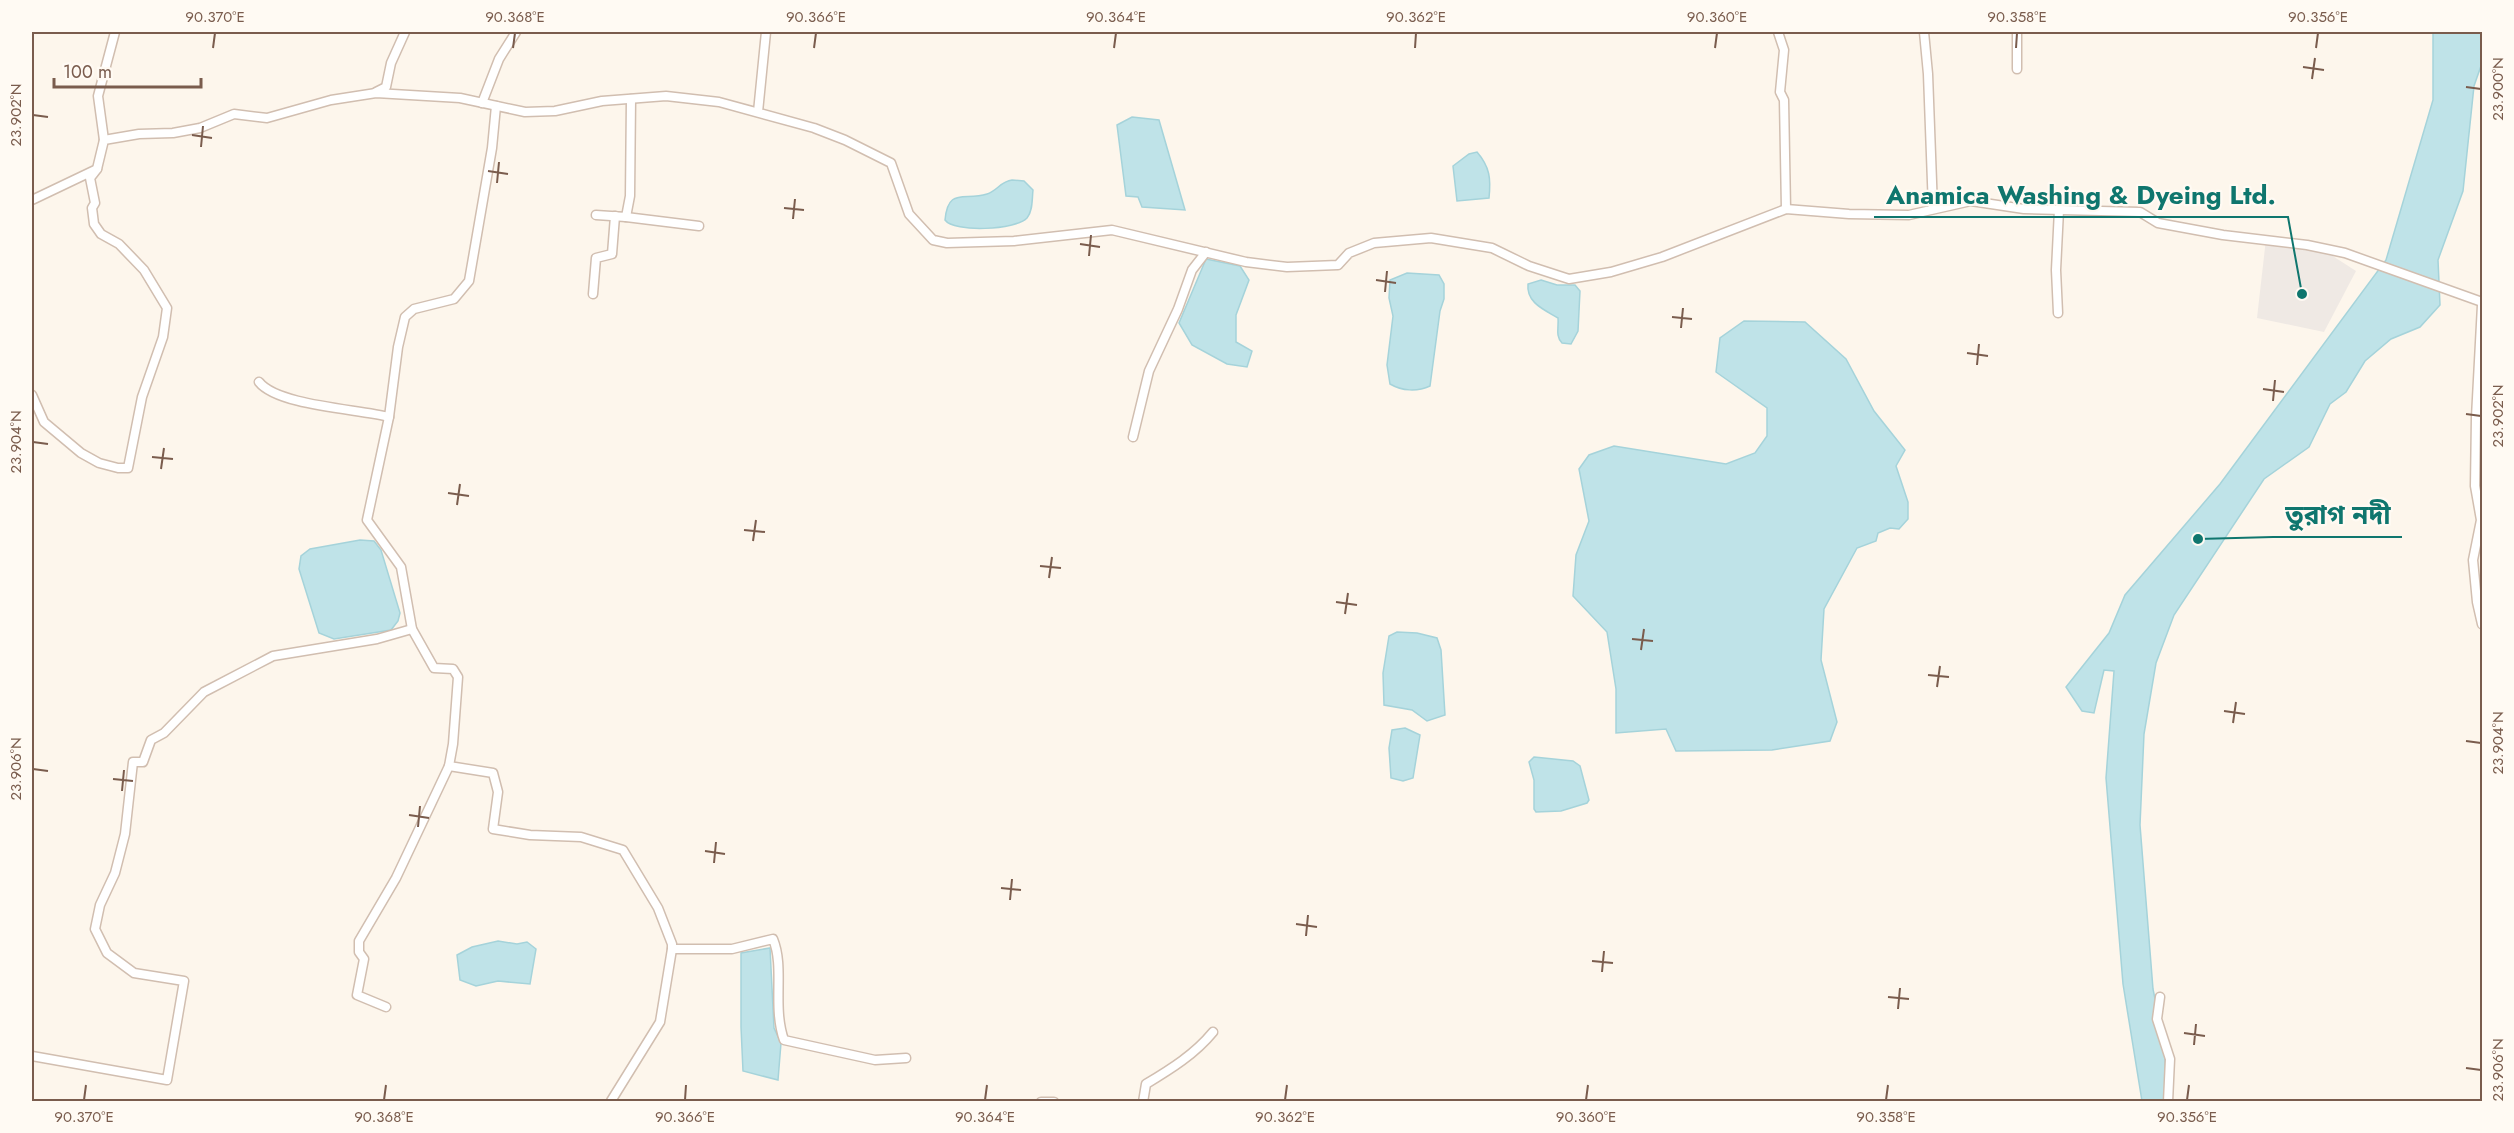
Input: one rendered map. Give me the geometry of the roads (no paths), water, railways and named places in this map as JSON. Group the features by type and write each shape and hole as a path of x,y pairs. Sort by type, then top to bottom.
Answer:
{"street":[{"path":"32,395 44,422 81,453 99,463 128,468 147,379 157,360 163,337 167,308 144,270 119,244 101,234 94,224 92,208 95,203 90,178 97,169 104,140 99,96 115,32"},
{"path":"375,93 386,87 391,63 405,32"},
{"path":"482,103 499,58 516,32"},
{"path":"758,112 766,32"},
{"path":"1778,32 1784,50 1780,92 1784,100 1786,208"},
{"path":"1924,32 1928,74 1933,209"},
{"path":"2017,32 2018,69"},
{"path":"104,140 200,128 234,114 267,118 331,100 375,93 460,98 525,112 555,111 602,101 676,97 719,102 814,128 845,140 891,164 909,214 933,240 947,243 1014,241 1112,230 1246,262 1287,267 1338,266 1349,254 1374,243 1431,238 1492,248 1529,266 1569,279 1611,272 1662,257 1786,208 1849,214 1909,215 1971,201 2024,209 2109,209 2140,212 2158,223 2223,235 2307,245 2380,264 2482,303 2475,486 2481,520 2473,560 2476,602 2482,624"},
{"path":"626,217 630,196 632,99"},
{"path":"386,1007 357,995 364,959 359,952 359,941 396,878 449,766 458,677 453,669 434,668 412,629 401,567 367,520 389,417 398,347 405,317 414,309 454,299 469,281 492,148 496,106"},
{"path":"32,200 97,169"},
{"path":"2058,313 2056,270 2059,210"},
{"path":"596,215 699,226"},
{"path":"593,294 597,258 612,254 615,216"},
{"path":"1133,437 1149,371 1178,309 1192,270 1206,252"},
{"path":"259,382 263,387 296,400 326,407 364,410 389,417"},
{"path":"32,1056 167,1080 184,981 134,973 106,953 95,928 100,905 115,873 125,834 133,762 142,762 151,740 164,733 204,692 273,656 377,639 412,629"},
{"path":"449,766 493,773 498,792 493,828 530,835 581,837 623,850 658,908 672,949 660,1022 611,1101"},
{"path":"672,949 732,949 773,939 778,951 778,1023 784,1040 875,1060 906,1058"},
{"path":"2160,997 2157,1019 2170,1059 2168,1101"},
{"path":"1143,1101 1146,1084 1171,1069 1203,1044 1214,1032"},
{"path":"1041,1101 1054,1101"}],"water":[{"path":"2433,32 2482,32 2482,63 2474,86 2463,191 2438,260 2440,305 2420,327 2391,339 2365,361 2346,392 2330,404 2309,447 2264,479 2174,615 2156,663 2144,734 2140,825 2153,989 2165,1049 2165,1101 2142,1101 2123,984 2106,778 2114,671 2104,670 2094,713 2082,711 2066,687 2109,633 2125,595 2220,484 2386,260 2433,100"},
{"path":"1132,117 1159,120 1185,210 1142,207 1138,197 1126,196 1117,125"},
{"path":"1477,152 1489,174 1489,198 1457,201 1453,166 1469,154"},
{"path":"1012,180 1024,181 1033,190 1030,212 1021,222 999,227 972,228 960,227 945,220 950,203 954,199 987,194"},
{"path":"1206,259 1240,266 1249,280 1236,315 1236,342 1252,351 1247,367 1227,364 1192,345 1179,323"},
{"path":"1407,273 1439,275 1444,284 1444,299 1440,311 1430,386 1415,390 1390,384 1387,365 1393,316 1389,298 1390,280"},
{"path":"1541,280 1557,285 1575,285 1580,291 1578,331 1571,344 1562,343 1560,340 1558,318 1542,309 1530,296 1528,284"},
{"path":"1744,321 1805,322 1846,359 1874,411 1905,450 1896,466 1908,502 1908,519 1899,529 1890,528 1878,533 1876,541 1857,548 1824,609 1821,660 1837,722 1830,741 1772,750 1676,751 1666,729 1616,733 1616,689 1607,632 1573,596 1576,555 1589,521 1579,469 1589,455 1614,446 1726,464 1755,453 1767,436 1767,408 1716,372 1720,338"},
{"path":"360,540 374,541 381,550 400,613 398,621 391,630 334,639 319,633 299,569 301,556 310,549"},
{"path":"1397,632 1417,633 1437,638 1441,650 1445,715 1427,721 1412,710 1384,705 1383,673 1389,636"},
{"path":"1405,728 1420,735 1413,778 1403,781 1391,778 1389,748 1392,730"},
{"path":"1534,757 1573,761 1580,766 1589,800 1587,803 1561,811 1536,812 1534,809 1534,780 1529,762"},
{"path":"498,941 517,944 527,942 536,949 530,984 498,981 476,986 460,980 457,955 472,947"},
{"path":"770,948 774,1028 781,1043 778,1080 743,1071 741,953"}],"place":[{"name":"Anamica Washing & Dyeing Ltd.","path":"2302,294"},
{"name":"তুরাগ নদী","path":"2198,539"}]}
